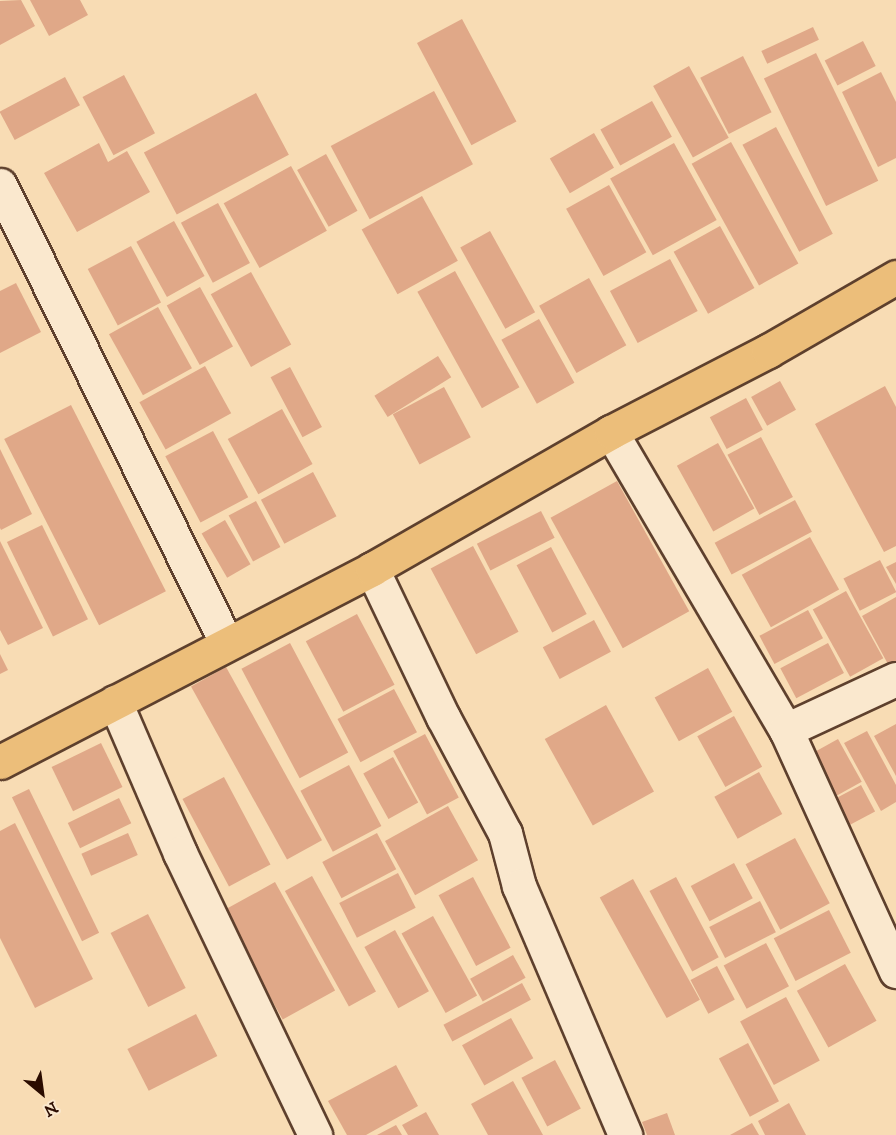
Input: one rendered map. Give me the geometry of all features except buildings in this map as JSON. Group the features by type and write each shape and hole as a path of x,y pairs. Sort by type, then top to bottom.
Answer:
{"main road":[{"path":"0,762 372,569 611,432 768,351 896,277"}],"street":[{"path":"0,185 227,644"},
{"path":"611,432 786,729 896,971"},
{"path":"372,569 443,717 505,833 519,886 625,1135"},
{"path":"786,729 896,679"},
{"path":"115,702 180,853 315,1135"}]}
